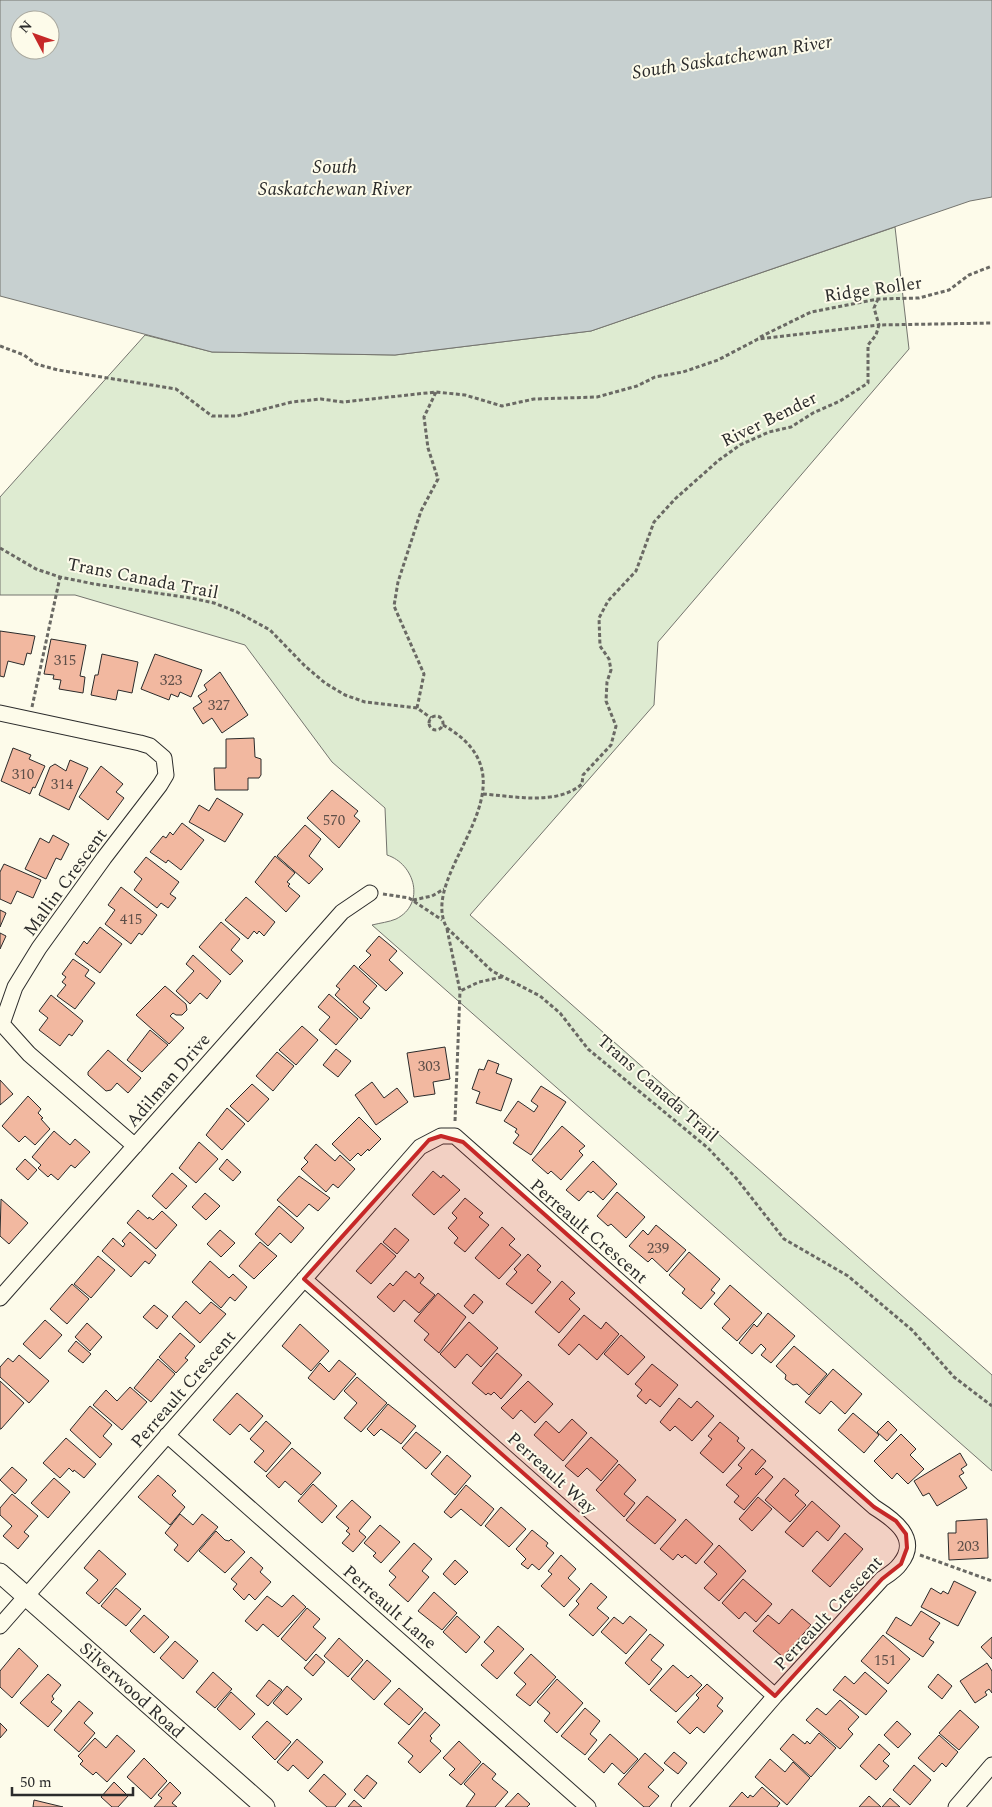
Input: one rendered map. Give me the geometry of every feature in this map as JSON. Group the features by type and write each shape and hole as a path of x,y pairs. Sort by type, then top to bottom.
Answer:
{"street":[{"name":"Mallin Crescent","path":"0,713 140,743 150,746 164,758 166,776 39,948 15,987 2,1024 30,1054 135,1146"},
{"name":"Adilman Drive","path":"1,1295 342,912 370,893"},
{"name":"Perreault Crescent","path":"0,1626 420,1146 441,1136 455,1136 866,1500 896,1521 906,1534 907,1548 901,1564 882,1579 775,1696 679,1807"},
{"name":"Perreault Way","path":"304,1279 775,1696"},
{"name":"Perreault Lane","path":"167,1435 588,1807"},
{"name":"Silverwood Road","path":"0,1573 265,1807"},
{"path":"956,1807 992,1765"}],"path":[{"name":"Ridge Roller","path":"0,346 24,355 36,364 50,368 176,389 212,416 237,416 292,402 321,398 343,402 436,392 465,395 502,406 534,398 597,397 637,386 654,377 683,372 718,360 811,312 878,299 919,298 949,290 969,275 992,266"},
{"path":"878,299 874,308 879,325"},
{"path":"758,339 879,325 992,322"},
{"name":"River Bender","path":"483,794 549,797 562,794 582,784 583,775 611,745 616,726 606,701 607,682 611,670 609,659 600,646 599,618 608,601 636,571 654,522 675,499 740,444 769,432 791,427 813,412 840,401 868,383 868,345 876,335 879,325"},
{"path":"418,708 424,674 394,606 398,582 421,511 438,479 428,448 424,417 436,392"},
{"name":"Trans Canada Trail","path":"0,548 36,569 60,577 214,603 250,618 270,630 305,666 325,683 345,695 365,702 418,708 431,718"},
{"path":"33,704 60,577"},
{"name":"Trans Canada Trail","path":"431,718 440,716 443,725 466,741 478,761 483,794 467,839 444,889 441,908 443,920 447,928 484,964 546,1001 560,1013 588,1049 708,1148 736,1178 784,1238 848,1276 912,1330 954,1377 992,1406"},
{"name":"Trans Canada Trail","path":"431,718 429,724 433,730 438,730 443,725"},
{"path":"370,893 411,899 432,896 444,889"},
{"path":"411,899 443,920"},
{"path":"447,928 460,991 456,1112"},
{"path":"460,991 479,982 503,977"},
{"path":"926,1558 992,1581"}],"highlighted area":[{"path":"441,1136 463,1142 874,1507 896,1521 906,1534 907,1548 901,1564 882,1579 775,1696 304,1279 429,1140"}],"green space":[{"path":"895,227 909,349 658,642 654,705 470,915 992,1375 992,1471 372,925 396,919 411,904 414,895 410,875 397,860 387,855 385,808 332,762 245,645 75,595 0,595 0,497 145,335 212,352 395,355 591,331"}],"water":[{"name":"South Saskatchewan River","path":"0,0 992,0 992,197 970,201 591,331 395,355 212,352 0,296"}],"building":[{"path":"0,631 35,636 31,654 27,653 24,665 8,661 4,677 0,676"},
{"path":"51,639 86,645 80,676 85,677 83,693 59,689 61,680 53,679 54,675 44,674"},
{"path":"102,654 138,662 132,693 118,690 116,700 91,695 95,675 98,675"},
{"path":"155,654 202,670 191,697 180,692 178,697 171,694 169,700 141,689"},
{"path":"220,672 248,715 222,733 212,718 203,724 193,708 202,702 198,696 207,690 204,685"},
{"path":"254,738 255,757 261,759 261,775 259,778 248,778 248,790 215,790 214,768 226,768 226,739"},
{"path":"13,748 31,755 29,759 45,766 35,788 33,787 30,794 1,781"},
{"path":"70,760 88,768 69,810 39,795 50,767 55,764 66,771"},
{"path":"101,766 123,784 116,792 124,798 108,820 79,797"},
{"path":"332,790 358,811 354,816 360,821 339,848 307,818"},
{"path":"217,798 243,814 225,842 189,822 199,805 209,811"},
{"path":"182,823 204,840 181,870 168,860 166,863 150,852 163,836 166,838 170,832 173,835"},
{"path":"305,825 321,839 309,856 323,869 309,884 277,856"},
{"path":"53,835 69,844 61,860 56,858 46,879 25,869 40,838 49,843"},
{"path":"275,856 295,873 287,882 290,884 288,886 300,896 286,912 255,882"},
{"path":"146,857 179,882 170,894 176,898 168,908 161,903 157,908 134,890 142,879 134,872"},
{"path":"4,864 41,880 33,898 17,891 11,904 0,899 0,872"},
{"path":"121,887 157,915 142,935 139,933 131,944 105,924 115,910 108,905"},
{"path":"246,897 275,922 264,936 259,931 257,934 254,931 248,939 225,920"},
{"path":"0,910 6,913 0,927"},
{"path":"221,922 240,939 231,950 243,961 230,975 199,947"},
{"path":"100,927 122,944 100,973 75,954 84,941 87,944"},
{"path":"0,933 6,936 0,949"},
{"path":"379,936 397,951 389,960 403,973 386,991 359,967 371,955 366,951"},
{"path":"193,955 221,981 207,999 200,993 190,1004 176,991 194,971 186,964"},
{"path":"73,959 89,970 85,976 95,983 75,1009 57,996 66,985 62,982 66,977 62,974"},
{"path":"354,965 377,986 363,1002 370,1008 361,1019 335,995 340,989 336,986"},
{"path":"165,986 186,1004 187,1010 182,1015 173,1013 170,1016 184,1028 169,1044 136,1015"},
{"path":"329,994 358,1019 336,1045 319,1030 330,1017 318,1007"},
{"path":"51,995 83,1021 72,1036 69,1034 60,1046 39,1030 48,1018 39,1011"},
{"path":"302,1026 318,1040 296,1065 279,1050"},
{"path":"150,1030 168,1045 142,1072 127,1060"},
{"path":"445,1047 450,1079 433,1082 435,1094 414,1097 407,1053"},
{"path":"336,1049 351,1061 338,1077 323,1065"},
{"path":"108,1050 141,1078 128,1093 117,1083 111,1090 106,1091 88,1075 88,1072"},
{"path":"277,1052 294,1066 273,1091 256,1076"},
{"path":"488,1060 499,1064 496,1073 512,1079 501,1111 476,1103 480,1092 472,1089 479,1069 484,1070"},
{"path":"0,1080 13,1094 0,1105"},
{"path":"372,1082 384,1098 397,1088 408,1102 376,1125 355,1095"},
{"path":"252,1084 269,1099 248,1122 230,1106"},
{"path":"541,1086 566,1102 531,1155 513,1143 519,1135 515,1132 517,1129 504,1121 518,1101 534,1112 538,1106 531,1101"},
{"path":"28,1096 41,1109 38,1113 50,1129 35,1145 25,1136 19,1142 2,1126"},
{"path":"227,1108 245,1124 222,1150 206,1135"},
{"path":"359,1117 381,1139 369,1151 368,1149 361,1156 358,1153 350,1161 332,1144"},
{"path":"562,1126 585,1146 579,1151 583,1155 561,1180 551,1171 548,1174 532,1160"},
{"path":"54,1131 70,1145 75,1139 90,1152 75,1168 71,1165 58,1180 51,1174 48,1177 38,1168 41,1165 32,1157"},
{"path":"199,1142 218,1159 196,1183 179,1168"},
{"path":"316,1144 335,1161 340,1155 355,1169 338,1188 333,1184 326,1192 301,1169 308,1162 304,1158"},
{"path":"25,1159 37,1170 28,1180 16,1169"},
{"path":"227,1159 241,1172 233,1181 219,1169"},
{"path":"593,1161 617,1184 603,1200 593,1191 591,1193 588,1191 579,1201 566,1190"},
{"path":"433,1171 441,1178 443,1175 460,1190 434,1215 412,1195"},
{"path":"172,1173 187,1186 166,1209 152,1196"},
{"path":"299,1176 330,1198 318,1211 309,1204 297,1217 277,1200"},
{"path":"617,1192 645,1217 626,1238 611,1224 608,1226 597,1216"},
{"path":"205,1193 220,1206 206,1220 192,1207"},
{"path":"465,1198 483,1213 479,1217 489,1225 465,1252 454,1243 458,1238 448,1228 457,1218 452,1213"},
{"path":"1,1199 28,1223 9,1244 0,1236"},
{"path":"279,1206 304,1228 291,1243 280,1233 268,1246 255,1234"},
{"path":"138,1210 148,1219 149,1217 153,1220 162,1211 177,1225 156,1249 127,1223"},
{"path":"656,1225 686,1250 667,1272 652,1258 648,1262 629,1246 643,1230 648,1235"},
{"path":"502,1227 515,1239 509,1245 521,1255 499,1279 475,1258"},
{"path":"395,1228 409,1240 397,1254 383,1242"},
{"path":"220,1230 235,1243 221,1257 207,1244"},
{"path":"130,1232 156,1255 149,1264 145,1261 131,1277 102,1251 113,1238 123,1247 125,1244 122,1241"},
{"path":"260,1242 277,1256 254,1279 239,1266"},
{"path":"381,1243 396,1256 371,1284 356,1271"},
{"path":"689,1252 720,1279 711,1290 715,1293 701,1309 682,1293 685,1289 669,1275"},
{"path":"528,1254 541,1266 537,1270 551,1282 532,1304 506,1284 517,1272 514,1269"},
{"path":"98,1256 115,1270 91,1298 74,1284"},
{"path":"210,1261 229,1278 233,1274 247,1287 235,1301 230,1297 221,1308 192,1282"},
{"path":"406,1271 415,1278 419,1273 424,1278 420,1283 435,1295 419,1313 404,1300 394,1312 377,1297 390,1283 393,1286"},
{"path":"562,1281 575,1293 569,1299 580,1309 559,1333 535,1312"},
{"path":"72,1284 89,1299 67,1324 50,1309"},
{"path":"730,1285 762,1313 737,1341 722,1328 730,1319 714,1304"},
{"path":"438,1293 466,1317 439,1353 424,1340 429,1334 414,1321"},
{"path":"474,1294 483,1302 473,1314 464,1306"},
{"path":"186,1301 200,1314 211,1302 226,1314 200,1343 172,1317"},
{"path":"154,1305 168,1316 157,1329 143,1317"},
{"path":"768,1313 795,1336 771,1363 761,1355 766,1349 761,1344 752,1354 739,1343 754,1324 757,1327"},
{"path":"584,1315 601,1329 606,1322 619,1334 597,1360 579,1344 569,1355 558,1345"},
{"path":"45,1320 62,1335 40,1359 23,1344"},
{"path":"469,1322 498,1348 481,1367 467,1354 455,1368 440,1354"},
{"path":"87,1323 102,1337 90,1351 75,1337"},
{"path":"300,1324 329,1351 311,1371 282,1346"},
{"path":"180,1333 195,1346 185,1358 188,1360 176,1373 159,1357"},
{"path":"621,1335 645,1357 628,1375 604,1354"},
{"path":"76,1341 91,1354 83,1363 68,1351"},
{"path":"794,1346 827,1374 809,1395 797,1384 793,1385 785,1379 786,1375 776,1366"},
{"path":"497,1353 522,1375 501,1399 494,1392 491,1395 488,1393 486,1395 472,1383"},
{"path":"19,1355 49,1381 29,1403 0,1377 0,1367 8,1358 13,1362"},
{"path":"158,1359 175,1374 151,1402 134,1388"},
{"path":"339,1360 356,1374 334,1400 308,1378 320,1363 329,1372"},
{"path":"652,1364 678,1385 660,1407 650,1399 646,1404 637,1396 642,1390 635,1384"},
{"path":"833,1369 862,1394 845,1414 831,1401 820,1414 805,1402"},
{"path":"357,1377 387,1403 361,1432 344,1418 357,1403 344,1391"},
{"path":"0,1381 24,1403 1,1429 0,1429"},
{"path":"528,1381 553,1404 535,1423 521,1410 513,1419 501,1408"},
{"path":"130,1387 147,1402 122,1430 93,1405 106,1390 117,1401"},
{"path":"237,1393 263,1416 249,1432 240,1424 230,1435 213,1420"},
{"path":"679,1398 691,1408 697,1401 714,1416 692,1441 675,1426 670,1431 660,1422"},
{"path":"388,1404 416,1426 401,1444 381,1429 374,1436 367,1429"},
{"path":"90,1406 112,1425 103,1436 112,1444 100,1458 70,1430"},
{"path":"853,1413 879,1435 864,1453 838,1430"},
{"path":"572,1419 587,1433 563,1461 534,1435 546,1421 559,1433"},
{"path":"266,1421 291,1443 266,1472 254,1462 264,1451 250,1439"},
{"path":"888,1421 897,1430 887,1441 877,1432"},
{"path":"720,1422 739,1438 737,1441 745,1448 723,1473 700,1453 712,1439 708,1436"},
{"path":"416,1432 441,1452 426,1469 402,1448"},
{"path":"901,1434 916,1449 910,1455 924,1469 908,1484 897,1473 892,1479 874,1461"},
{"path":"591,1437 618,1461 601,1481 587,1468 578,1477 565,1466"},
{"path":"66,1438 96,1464 84,1478 69,1468 60,1478 43,1463"},
{"path":"292,1448 321,1473 301,1495 285,1481 279,1488 266,1476"},
{"path":"752,1449 766,1461 755,1474 763,1468 773,1477 744,1510 734,1502 739,1496 726,1485 742,1468 738,1465"},
{"path":"960,1453 967,1465 961,1469 964,1473 959,1476 967,1488 937,1506 929,1493 923,1496 914,1481"},
{"path":"447,1455 471,1476 455,1495 431,1474"},
{"path":"619,1464 636,1480 624,1494 635,1503 624,1517 596,1490"},
{"path":"12,1467 27,1480 15,1494 0,1480"},
{"path":"158,1475 176,1491 172,1495 185,1507 170,1525 138,1497"},
{"path":"54,1478 70,1492 48,1518 31,1503"},
{"path":"784,1478 799,1491 795,1495 806,1505 790,1522 765,1500"},
{"path":"313,1484 337,1506 322,1523 298,1501"},
{"path":"466,1485 494,1509 481,1526 461,1509 451,1518 444,1512"},
{"path":"12,1494 38,1516 24,1532 29,1536 18,1549 3,1536 12,1526 0,1515 0,1508"},
{"path":"647,1496 676,1520 655,1544 626,1520"},
{"path":"758,1497 772,1509 752,1531 739,1519"},
{"path":"352,1500 371,1517 359,1531 366,1537 353,1552 342,1543 350,1534 346,1531 349,1528 336,1517"},
{"path":"812,1501 840,1526 828,1541 817,1531 803,1547 785,1532"},
{"path":"501,1507 526,1529 509,1547 485,1526"},
{"path":"180,1514 193,1525 202,1514 218,1527 188,1562 174,1550 178,1545 165,1533"},
{"path":"686,1519 713,1544 696,1564 685,1555 682,1558 678,1554 673,1560 660,1549"},
{"path":"987,1519 988,1558 949,1560 948,1533 956,1533 956,1521"},
{"path":"380,1525 400,1542 381,1563 373,1556 376,1553 364,1543"},
{"path":"532,1530 548,1543 546,1546 554,1553 539,1570 532,1564 528,1569 521,1564 526,1559 516,1549"},
{"path":"216,1531 225,1540 229,1541 231,1539 245,1552 225,1573 199,1551"},
{"path":"845,1533 863,1549 830,1587 812,1571"},
{"path":"414,1543 432,1559 422,1571 429,1577 408,1602 389,1585 396,1577 389,1571"},
{"path":"719,1545 746,1571 719,1601 704,1588 717,1574 704,1562"},
{"path":"99,1550 126,1574 99,1604 86,1593 98,1580 84,1568"},
{"path":"561,1555 576,1569 568,1578 580,1589 564,1607 541,1586 552,1574 548,1571"},
{"path":"251,1557 263,1568 260,1572 271,1582 255,1600 249,1594 244,1600 233,1589 237,1584 231,1579"},
{"path":"455,1560 468,1572 455,1585 443,1574"},
{"path":"743,1579 772,1604 756,1622 745,1612 739,1619 722,1603"},
{"path":"954,1581 976,1592 958,1626 921,1607 931,1588 941,1594 943,1591 948,1594"},
{"path":"591,1583 607,1597 597,1608 609,1618 593,1636 569,1615 579,1604 576,1601"},
{"path":"116,1588 141,1609 126,1626 101,1606"},
{"path":"434,1592 457,1613 442,1630 418,1611"},
{"path":"293,1595 306,1607 278,1637 263,1624 257,1631 245,1621 267,1596 282,1607"},
{"path":"307,1608 320,1619 313,1627 326,1638 306,1661 281,1639"},
{"path":"792,1609 811,1625 783,1657 753,1631 768,1615 779,1624"},
{"path":"921,1611 940,1623 929,1639 934,1642 923,1657 886,1633 896,1617 911,1626"},
{"path":"144,1615 169,1637 154,1653 130,1631"},
{"path":"457,1616 480,1637 466,1653 443,1632"},
{"path":"630,1616 647,1630 626,1654 601,1632 614,1617 623,1624"},
{"path":"498,1626 524,1649 497,1679 481,1665 494,1651 484,1642"},
{"path":"650,1634 664,1645 651,1660 662,1669 649,1685 625,1663"},
{"path":"883,1635 910,1659 888,1684 861,1661"},
{"path":"992,1637 992,1659 981,1647"},
{"path":"339,1638 363,1660 348,1677 324,1656"},
{"path":"175,1641 198,1661 183,1679 160,1658"},
{"path":"19,1648 38,1666 12,1698 0,1687 0,1671"},
{"path":"316,1654 325,1662 313,1676 304,1668"},
{"path":"531,1654 556,1677 530,1706 516,1695 526,1684 514,1673"},
{"path":"367,1660 391,1681 374,1700 351,1679"},
{"path":"987,1663 992,1671 992,1693 989,1689 985,1692 987,1695 975,1703 960,1681"},
{"path":"673,1665 688,1678 691,1675 702,1685 676,1712 650,1690"},
{"path":"213,1672 232,1689 215,1708 196,1692"},
{"path":"865,1672 887,1691 866,1715 833,1690 845,1676 854,1684"},
{"path":"48,1674 61,1685 52,1696 54,1699 51,1702 62,1711 48,1727 20,1703"},
{"path":"938,1674 952,1686 942,1699 928,1687"},
{"path":"557,1679 583,1703 557,1733 544,1721 550,1713 537,1702"},
{"path":"269,1680 282,1690 268,1706 256,1696"},
{"path":"707,1684 723,1698 717,1706 723,1711 704,1733 697,1727 690,1734 677,1722 699,1698 696,1695"},
{"path":"287,1686 302,1699 287,1715 273,1703"},
{"path":"399,1688 423,1709 409,1725 384,1704"},
{"path":"231,1692 255,1714 240,1730 217,1709"},
{"path":"840,1700 859,1717 848,1729 853,1734 840,1749 806,1720 817,1708 826,1715"},
{"path":"79,1701 93,1713 84,1723 95,1733 79,1752 54,1730"},
{"path":"585,1708 600,1721 590,1734 597,1740 585,1755 561,1736"},
{"path":"960,1710 979,1727 959,1750 939,1733"},
{"path":"425,1712 440,1725 430,1736 432,1738 430,1741 441,1751 420,1773 408,1762 413,1756 398,1743"},
{"path":"267,1721 291,1742 275,1760 252,1737"},
{"path":"897,1721 911,1734 898,1748 884,1735"},
{"path":"0,1723 7,1730 0,1738"},
{"path":"819,1733 836,1748 811,1777 780,1749 793,1734 805,1744 807,1741 810,1744"},
{"path":"610,1734 638,1759 624,1774 612,1763 604,1773 588,1759"},
{"path":"117,1735 135,1751 107,1782 96,1772 93,1775 80,1764 83,1761 78,1756 95,1738 106,1748"},
{"path":"939,1735 958,1752 946,1767 942,1763 934,1772 918,1758"},
{"path":"297,1739 323,1762 308,1779 293,1765 288,1771 277,1762"},
{"path":"459,1741 481,1762 461,1785 449,1775 455,1769 443,1758"},
{"path":"879,1744 890,1754 883,1761 889,1766 876,1780 860,1766"},
{"path":"674,1752 687,1763 678,1774 664,1763"},
{"path":"645,1753 664,1770 648,1787 659,1796 649,1807 644,1807 618,1784"},
{"path":"144,1758 167,1781 151,1799 127,1777"},
{"path":"770,1759 785,1772 793,1762 810,1778 787,1805 755,1777"},
{"path":"483,1763 496,1774 492,1779 508,1792 495,1807 466,1807 475,1794 464,1784"},
{"path":"914,1765 931,1780 910,1805 893,1790"},
{"path":"324,1774 346,1794 335,1807 327,1807 309,1791"},
{"path":"367,1775 377,1783 364,1799 354,1790"},
{"path":"114,1782 128,1796 118,1807 112,1807 101,1797"},
{"path":"170,1782 181,1793 172,1803 177,1807 154,1807 162,1798 158,1795"},
{"path":"762,1787 780,1803 777,1807 729,1807 742,1792 748,1798 750,1795 753,1797"},
{"path":"518,1793 530,1804 527,1807 505,1807"},
{"path":"869,1796 881,1807 859,1807"},
{"path":"890,1798 900,1807 882,1807"},
{"path":"34,1800 63,1807 33,1807"},
{"path":"354,1800 362,1807 348,1807"}]}
